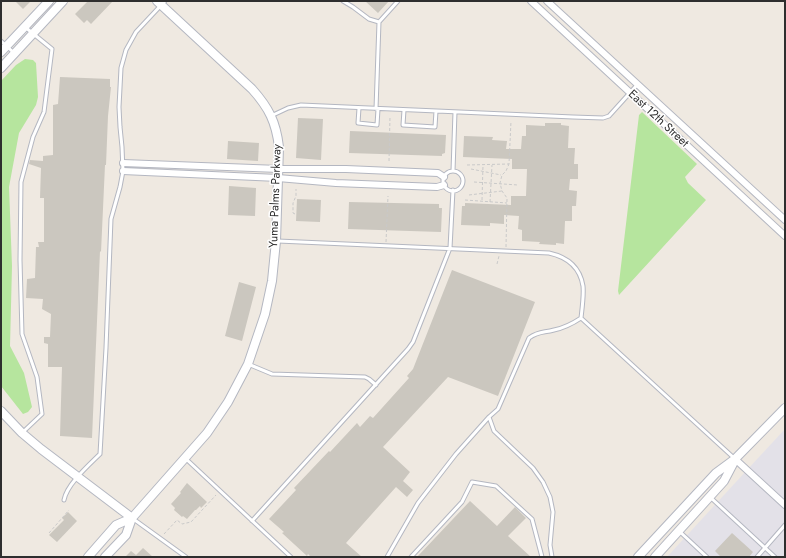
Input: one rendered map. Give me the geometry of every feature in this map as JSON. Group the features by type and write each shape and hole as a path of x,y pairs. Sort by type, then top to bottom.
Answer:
{"street":[{"path":"3,46 25,27 49,1"},
{"path":"1,68 63,1"},
{"name":"East 12th Street","path":"532,1 785,236"},
{"name":"East 12th Street","path":"547,1 785,220"},
{"name":"Yuma Palms Parkway","path":"132,518 207,433 224,408 248,364 265,314 272,281 276,241 279,147 272,116 252,89 161,2"},
{"path":"123,163 279,169 346,168 431,172 438,173 444,177"},
{"path":"123,171 278,178 336,183 437,187 444,184"},
{"path":"746,200 754,192"},
{"path":"638,557 716,473 735,459 785,408"},
{"path":"1,411 22,433 132,518"},
{"path":"655,557 724,481 735,459"},
{"path":"735,459 785,505"},
{"path":"88,557 116,525 132,518"},
{"path":"105,557 126,535 132,518"}],"lane":[{"path":"342,1 353,7 368,19 379,22"},
{"path":"359,108 358,123 377,125 379,22 398,1"},
{"path":"64,500 67,490 100,454 111,218 123,171 119,107 121,68 126,50 136,32 161,2"},
{"path":"22,433 42,414 37,377 22,334 20,260 21,182 33,137 44,112 52,48 32,34 25,27"},
{"path":"3,46 15,53"},
{"path":"272,116 288,108 301,105 603,118 609,116 637,84"},
{"path":"404,110 403,125 435,127 436,111"},
{"path":"453,171 455,112"},
{"path":"453,171 456,171 461,175 463,181 458,189 452,190 448,189 443,182 444,177 448,172 453,171"},
{"path":"252,521 376,385 413,342 450,248 452,190"},
{"path":"276,241 450,248 549,253 559,255 574,266 580,276 583,287 581,318"},
{"path":"387,557 418,503 456,454 498,409 529,338 544,331 553,331 568,326 581,318"},
{"path":"581,318 735,459"},
{"path":"248,364 272,374 365,378 369,379 376,385"},
{"path":"489,417 494,431 533,468 548,492 554,512 550,545 552,557"},
{"path":"185,458 291,557"},
{"path":"411,557 462,502 472,482 496,486 532,519 542,557"},
{"path":"710,497 774,557"},
{"path":"132,518 186,557"},
{"path":"757,557 785,525"},
{"path":"679,531 707,557"}],"path":[{"path":"389,161 390,116"},
{"path":"506,247 507,198 502,191 500,183 502,175 510,164 511,121"},
{"path":"490,202 492,164"},
{"path":"467,165 510,164"},
{"path":"482,201 483,165"},
{"path":"471,169 502,175"},
{"path":"474,182 518,185"},
{"path":"296,188 296,196 293,203 293,213 296,214"},
{"path":"469,195 502,191"},
{"path":"386,242 388,196"},
{"path":"465,200 507,203"},
{"path":"497,264 499,256"},
{"path":"164,534 177,520 182,524 190,522 216,495"},
{"path":"49,533 69,510"}],"shaded area":[{"path":"785,429 785,557 667,557 747,470"}],"green space":[{"path":"25,59 33,60 36,63 38,97 36,105 19,133 9,187 12,266 10,346 24,373 32,407 28,412 23,414 1,386 1,81 16,65"},
{"path":"642,112 697,164 685,177 688,183 706,200 619,295 618,291 639,115"}],"building":[{"path":"15,1 31,1 23,9"},
{"path":"88,1 113,1 91,24 87,20 84,23 75,14"},
{"path":"365,1 389,1 378,13"},
{"path":"60,77 110,79 111,87 105,165 101,252 100,251 92,438 60,436 62,367 48,367 48,344 44,343 44,337 50,337 51,314 42,309 43,299 26,298 27,279 35,278 36,247 39,247 38,242 44,242 44,198 40,198 41,168 29,164 30,160 43,161 43,156 53,155 53,105 58,104"},
{"path":"298,118 323,119 321,160 296,158"},
{"path":"545,123 561,123 561,125 569,126 568,148 575,148 574,164 578,164 578,179 570,179 569,190 577,191 576,206 572,206 572,221 565,221 564,244 539,244 540,242 522,241 522,230 518,229 519,216 504,215 504,224 490,223 490,226 461,225 462,206 465,206 465,203 511,205 511,196 526,196 527,169 512,169 512,159 463,157 464,136 493,137 492,140 507,141 506,149 521,149 522,136 526,136 526,125 545,126"},
{"path":"350,131 446,135 445,153 442,154 442,156 349,153"},
{"path":"228,141 259,143 258,161 227,159"},
{"path":"229,186 256,188 255,216 228,215"},
{"path":"297,199 321,200 320,222 296,221"},
{"path":"349,202 439,204 439,208 442,208 441,232 348,229"},
{"path":"452,270 535,302 498,396 448,377 383,447 410,472 403,481 413,490 407,497 396,487 346,543 362,557 311,557 308,554 307,556 269,519 296,490 294,488 329,451 330,452 357,423 360,427 370,416 373,418 409,378 407,376 413,369"},
{"path":"239,282 256,287 242,341 225,336"},
{"path":"187,483 207,502 201,508 200,506 195,510 187,519 183,516 182,517 174,510 175,508 171,504 181,493 180,492"},
{"path":"470,501 497,526 515,507 526,518 508,536 531,557 417,557"},
{"path":"68,512 77,521 57,542 49,535 64,520 62,518"},
{"path":"732,533 753,552 749,557 721,557 715,551"},
{"path":"143,548 153,557 125,557 131,551 136,555"}]}
